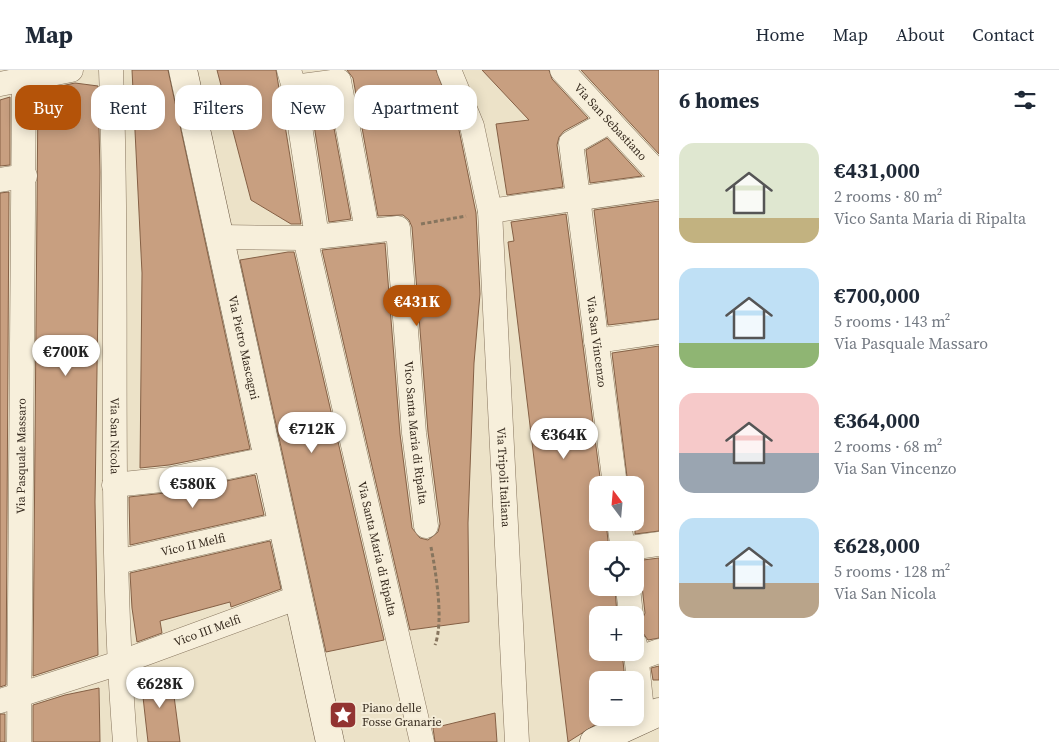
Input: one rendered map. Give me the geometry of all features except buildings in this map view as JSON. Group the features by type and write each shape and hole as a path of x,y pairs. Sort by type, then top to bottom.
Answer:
{"street":[{"path":"0,84 71,70"},
{"name":"Via San Nicola","path":"111,70 114,152 114,485 119,663 125,742"},
{"name":"Via Pietro Mascagni","path":"183,70 330,742"},
{"name":"Via Tripoli Italiana","path":"449,70 472,126 490,211 516,742"},
{"name":"Via San Sebastiano","path":"562,70 659,174"},
{"name":"Via Pasquale Massaro","path":"19,742 10,698 25,176 39,75"},
{"path":"291,78 339,81 367,230"},
{"name":"Via Santa Maria di Ripalta","path":"291,78 311,238 422,742"},
{"name":"Via San Vincenzo","path":"610,122 571,143 614,476"},
{"path":"0,180 25,176"},
{"path":"490,211 659,187"},
{"path":"220,237 311,238 367,230 398,228"},
{"name":"Vico Santa Maria di Ripalta","path":"398,228 414,432 426,526"},
{"path":"596,341 659,332"},
{"path":"114,485 171,479 252,462"},
{"name":"Vico II Melfi","path":"117,562 267,528"},
{"path":"644,546 659,544"},
{"name":"Vico III Melfi","path":"10,698 119,663 299,597"},
{"path":"644,651 659,651"},
{"path":"594,742 651,716 638,661"}],"path":[{"path":"398,228 490,211"},
{"path":"426,526 435,567 439,635 435,646"}],"place":[{"name":"Piano delle Fosse Granarie","path":"343,715"}]}
